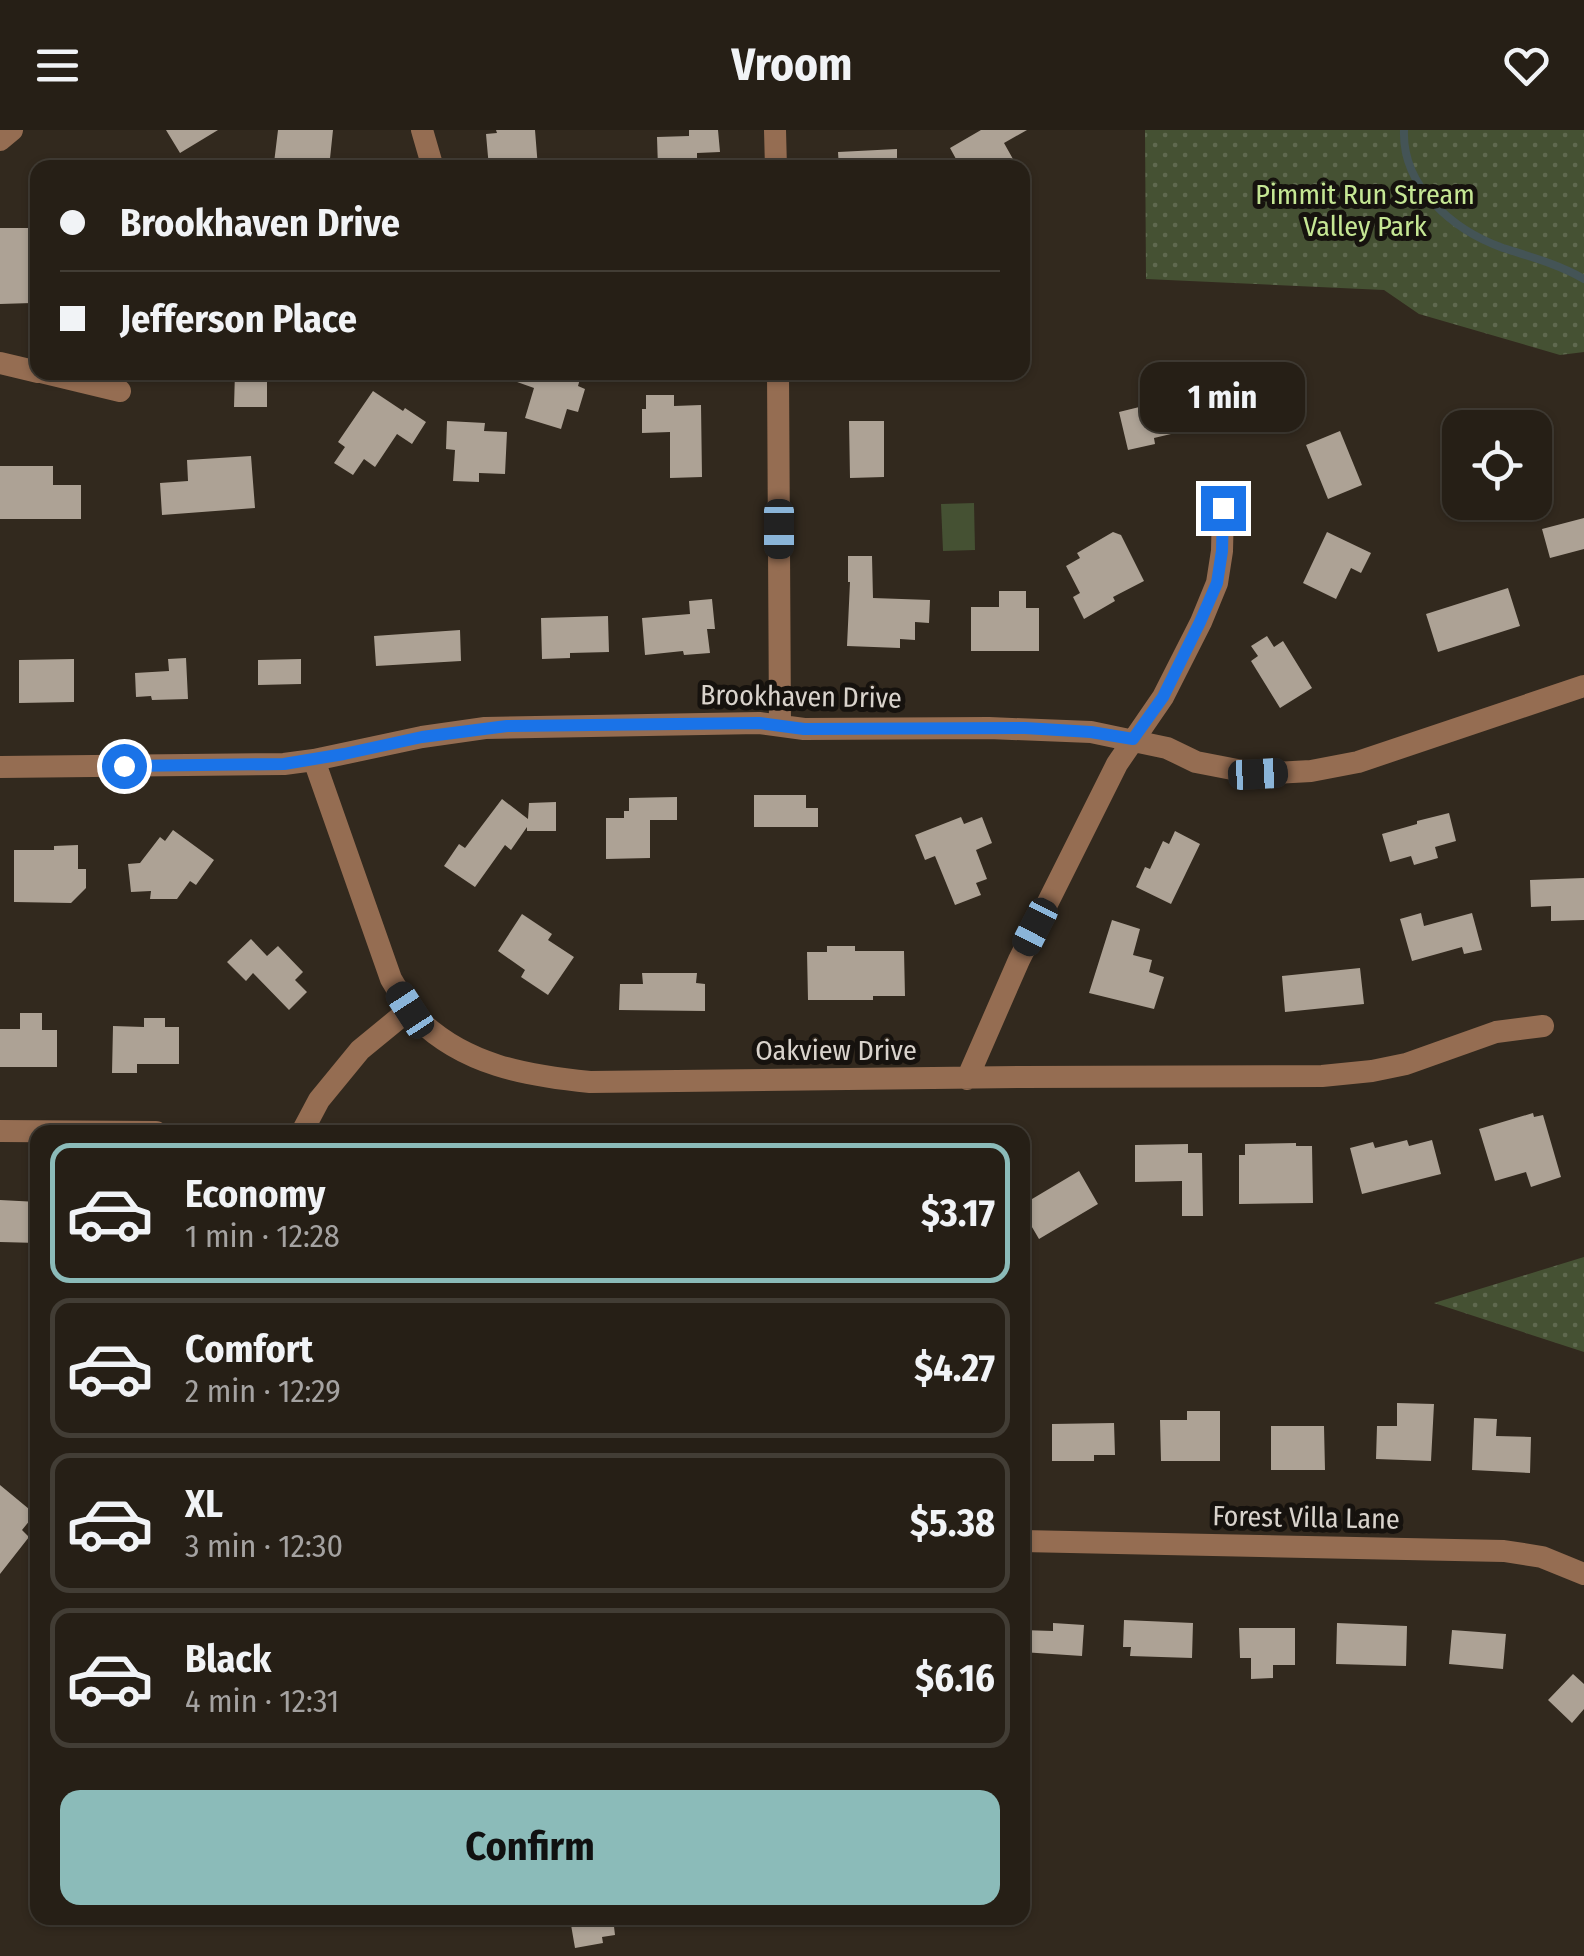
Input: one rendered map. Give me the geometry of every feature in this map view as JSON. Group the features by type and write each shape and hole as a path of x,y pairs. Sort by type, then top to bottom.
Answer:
{"street":[{"path":"0,140 12,130"},
{"path":"422,130 431,160"},
{"path":"776,130 776,160"},
{"path":"0,363 30,370"},
{"path":"73,380 120,391"},
{"path":"778,380 780,725"},
{"path":"967,1079 1018,960 1117,764 1163,697 1200,622 1217,583 1223,508"},
{"name":"Brookhaven Drive","path":"0,767 284,764 422,737 507,726 759,723 804,729 1025,728 1091,732 1167,748 1196,762 1258,774 1312,771 1358,762 1584,686"},
{"name":"Oakview Drive","path":"314,760 390,979 410,1010 440,1038 464,1052 540,1077 590,1082 1322,1076 1406,1064 1496,1032 1543,1026"},
{"path":"306,1125 319,1100 360,1050 410,1010"},
{"path":"0,1131 30,1131"},
{"name":"Forest Villa Lane","path":"1030,1541 1504,1551 1542,1558 1584,1574"}],"green space":[{"name":"Pimmit Run Stream Valley Park","path":"1145,130 1584,130 1584,352 1560,355 1419,314 1384,290 1146,279"},
{"path":"974,503 975,550 943,551 941,504"},
{"path":"1584,1257 1584,1352 1434,1303"}],"building":[{"path":"166,130 218,130 180,153"},
{"path":"278,130 333,130 330,160 274,160"},
{"path":"496,130 535,130 537,160 488,160 486,134 497,133"},
{"path":"689,130 718,130 720,152 697,153 697,160 658,160 657,137 689,136"},
{"path":"981,130 1027,130 1004,143 1014,160 957,160 950,148"},
{"path":"897,149 897,160 838,160 838,152"},
{"path":"0,228 30,228 30,303 0,304"},
{"path":"1215,377 1284,393 1277,425 1208,409"},
{"path":"235,380 267,380 267,407 234,407"},
{"path":"511,380 580,380 578,386 585,389 578,412 567,409 561,429 525,418 534,388"},
{"path":"373,391 426,422 412,444 397,434 375,467 364,459 353,475 334,463 345,447 338,442"},
{"path":"646,395 674,395 674,406 701,405 702,477 670,478 670,432 642,433"},
{"path":"1180,397 1188,430 1154,438 1155,444 1128,450 1119,412"},
{"path":"447,421 485,423 484,431 507,432 505,474 479,473 479,482 453,481 455,450 446,449"},
{"path":"849,421 884,421 884,477 850,478"},
{"path":"1340,431 1362,485 1328,499 1306,445"},
{"path":"251,456 255,508 162,515 160,483 188,481 187,460"},
{"path":"0,466 53,466 53,485 81,485 81,519 0,519"},
{"path":"1584,518 1584,549 1550,558 1542,529"},
{"path":"1113,532 1121,535 1144,581 1113,597 1115,601 1084,619 1073,597 1080,593 1066,566 1080,558 1077,553"},
{"path":"1327,532 1371,553 1361,573 1351,568 1336,599 1303,583"},
{"path":"848,556 872,556 873,598 930,600 929,623 915,622 915,640 900,639 900,648 847,646"},
{"path":"1508,588 1520,626 1438,652 1426,614"},
{"path":"999,591 1026,591 1026,608 1039,608 1039,651 971,651 971,607 999,607"},
{"path":"712,599 715,629 707,629 710,653 645,655 642,618 690,614 689,601"},
{"path":"608,616 609,652 570,653 570,658 542,659 541,618"},
{"path":"460,630 461,661 376,666 374,636"},
{"path":"1267,636 1274,647 1283,641 1312,688 1280,708 1251,661 1258,656 1251,646"},
{"path":"186,658 188,699 136,697 135,673 169,671 168,659"},
{"path":"74,659 74,702 19,703 19,660"},
{"path":"301,659 301,684 258,685 258,660"},
{"path":"754,795 806,795 806,808 818,808 818,827 754,827"},
{"path":"677,797 677,820 650,820 650,858 606,859 606,818 624,818 624,811 629,811 629,798"},
{"path":"502,799 528,819 529,803 556,802 556,831 527,831 527,827 511,850 505,845 475,887 444,866 459,844 465,848"},
{"path":"1449,813 1456,841 1435,847 1438,858 1414,865 1411,856 1390,862 1382,834"},
{"path":"961,817 964,824 982,817 992,843 976,850 987,879 976,883 981,895 955,905 935,856 925,860 915,835"},
{"path":"173,830 214,860 196,885 190,881 177,899 150,899 151,891 131,892 128,864 140,863 160,837 165,841"},
{"path":"1175,831 1200,844 1171,904 1136,887 1163,841 1169,844"},
{"path":"78,845 78,869 86,869 86,888 71,903 14,902 14,850 54,850 54,846"},
{"path":"1584,878 1584,920 1551,921 1551,906 1531,907 1530,880"},
{"path":"1421,913 1424,926 1472,913 1482,950 1464,954 1462,947 1412,961 1400,919"},
{"path":"522,914 552,934 548,940 574,957 548,995 521,977 525,970 498,951"},
{"path":"1112,920 1140,929 1133,955 1152,960 1149,972 1164,977 1154,1009 1089,993"},
{"path":"251,939 267,956 278,946 303,972 295,980 307,992 289,1010 253,973 246,981 227,962"},
{"path":"827,946 855,946 855,951 904,951 905,996 808,1000 807,952 827,952"},
{"path":"1360,968 1364,1004 1285,1012 1282,976"},
{"path":"642,973 697,973 696,983 705,984 705,1011 619,1010 620,984 643,984"},
{"path":"20,1013 42,1013 42,1030 57,1030 57,1067 0,1067 0,1029 20,1029"},
{"path":"144,1018 165,1018 165,1027 179,1027 179,1064 137,1064 137,1073 112,1073 113,1026 144,1027"},
{"path":"1533,1113 1534,1117 1543,1115 1561,1177 1531,1187 1526,1172 1495,1181 1479,1129"},
{"path":"1407,1140 1409,1146 1432,1140 1441,1174 1362,1194 1350,1148 1373,1142 1375,1148"},
{"path":"1188,1144 1188,1153 1202,1153 1203,1216 1182,1216 1182,1181 1135,1182 1135,1145"},
{"path":"1245,1144 1312,1146 1313,1203 1239,1204 1239,1155 1245,1155"},
{"path":"1079,1171 1098,1204 1039,1239 1030,1224 1030,1200"},
{"path":"0,1200 30,1202 30,1243 0,1242"},
{"path":"1397,1403 1434,1404 1431,1461 1376,1459 1377,1426 1397,1426"},
{"path":"1187,1411 1220,1411 1220,1461 1161,1461 1160,1420 1187,1420"},
{"path":"1474,1418 1497,1419 1496,1436 1531,1437 1530,1473 1472,1470"},
{"path":"1114,1423 1115,1455 1094,1455 1094,1461 1052,1461 1052,1424"},
{"path":"1271,1426 1324,1426 1325,1470 1271,1470"},
{"path":"0,1485 30,1510 30,1520 22,1530 29,1537 0,1574"},
{"path":"1124,1620 1193,1623 1192,1658 1130,1656 1131,1647 1123,1647"},
{"path":"1053,1623 1084,1625 1082,1656 1030,1653 1030,1630 1053,1631"},
{"path":"1337,1623 1407,1626 1406,1666 1336,1664"},
{"path":"1239,1628 1295,1628 1295,1665 1273,1665 1273,1678 1251,1679 1251,1658 1240,1658"},
{"path":"1452,1630 1506,1634 1503,1669 1449,1664"},
{"path":"1573,1674 1584,1684 1584,1709 1572,1723 1548,1700"},
{"path":"571,1925 614,1925 615,1935 602,1937 603,1943 575,1948"}],"waterway":[{"path":"1404,130 1406,151 1421,188 1449,218 1484,240 1584,279"}],"route":[{"path":"124,766 284,764 422,737 507,726 759,723 804,729 1025,728 1133,739 1163,697 1217,583 1223,508"}]}
